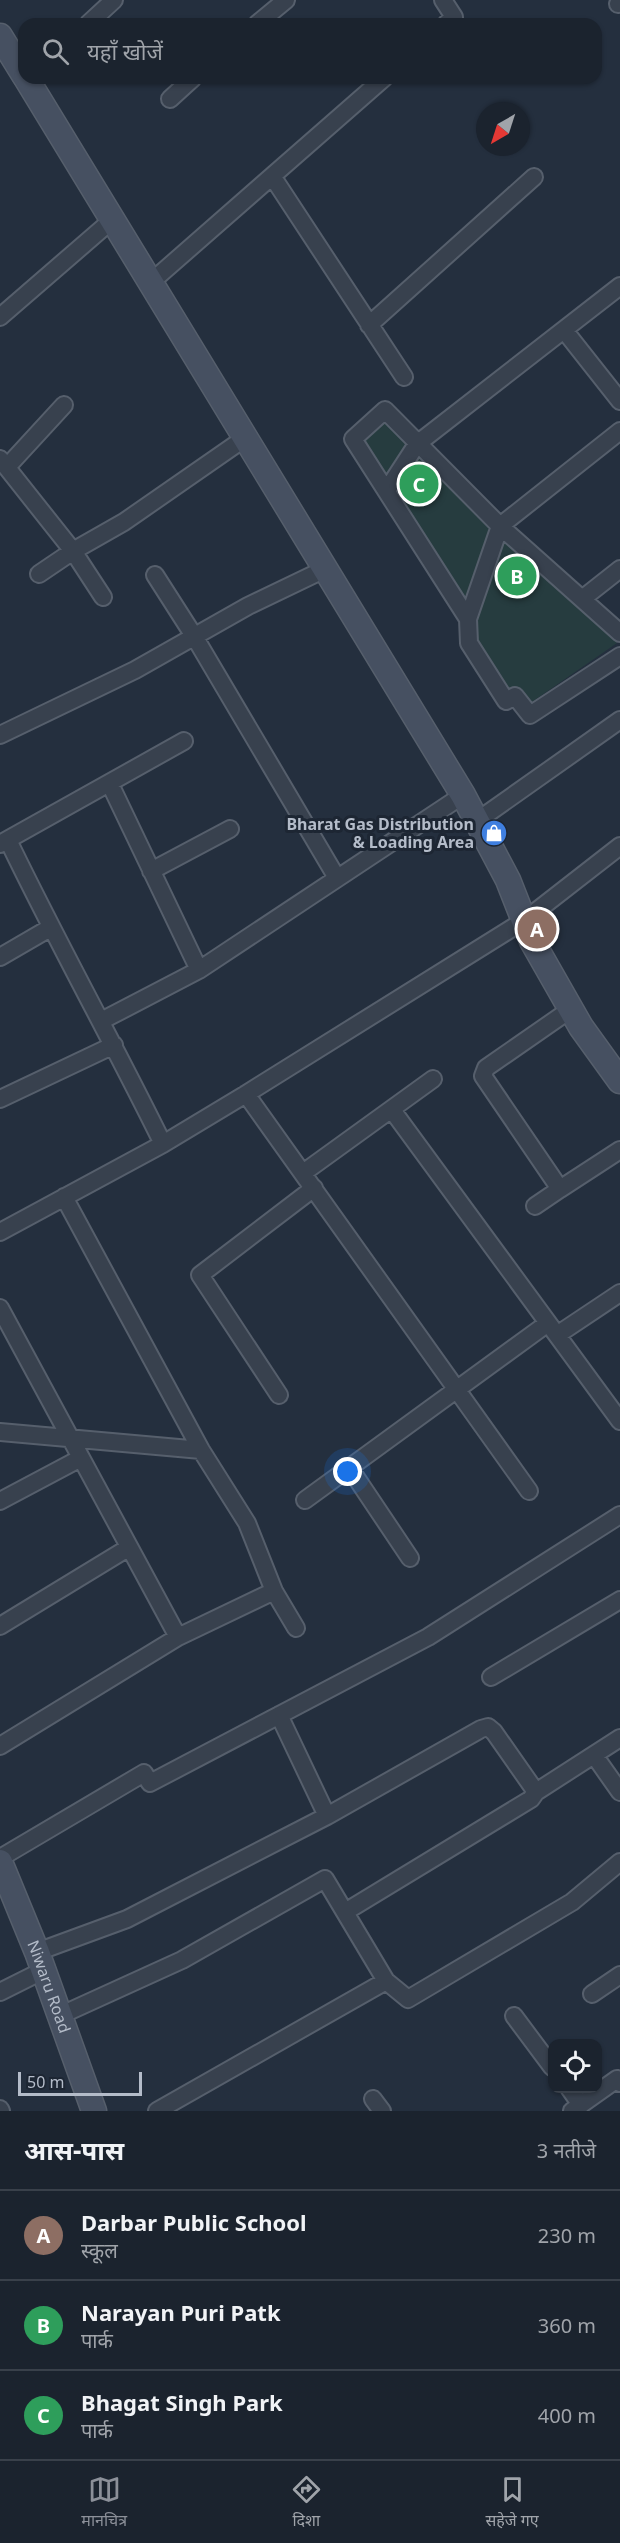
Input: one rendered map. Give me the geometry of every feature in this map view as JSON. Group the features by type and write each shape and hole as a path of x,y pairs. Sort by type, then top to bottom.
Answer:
{"street":[{"path":"94,18 114,0"},
{"path":"264,18 286,0"},
{"path":"443,0 453,18"},
{"path":"0,36 18,66"},
{"path":"29,84 463,795 508,880 532,941 572,1009 620,1081"},
{"path":"170,99 186,84"},
{"path":"150,283 377,84"},
{"path":"272,176 404,377"},
{"path":"369,325 534,177"},
{"path":"0,317 112,220"},
{"path":"387,490 417,444 620,286"},
{"path":"564,330 620,401"},
{"path":"64,405 3,463 73,551 103,597"},
{"path":"468,619 353,439 385,411 500,526 620,633"},
{"path":"620,431 500,526 468,619 469,644 506,701 515,696 530,715 620,656"},
{"path":"39,574 73,551 124,522 245,438"},
{"path":"0,735 135,670 248,606 325,569"},
{"path":"582,599 620,569"},
{"path":"155,575 194,636 337,878"},
{"path":"477,821 620,720"},
{"path":"163,1144 114,1045 4,842 184,741"},
{"path":"110,784 199,970"},
{"path":"101,1021 199,970 463,795"},
{"path":"151,871 230,829"},
{"path":"0,1232 163,1144 246,1094 525,920 620,846"},
{"path":"0,957 50,928"},
{"path":"560,1189 485,1080 483,1071 572,1009"},
{"path":"0,1099 114,1045"},
{"path":"303,1173 433,1079"},
{"path":"246,1094 529,1491"},
{"path":"392,1110 620,1421"},
{"path":"535,1206 620,1150"},
{"path":"279,1395 200,1275 314,1188"},
{"path":"64,1197 201,1450 247,1523 274,1591 296,1628"},
{"path":"304,1500 457,1390 553,1329 620,1293"},
{"path":"0,1308 178,1637"},
{"path":"0,1432 201,1450"},
{"path":"0,1501 81,1458"},
{"path":"349,1467 410,1558"},
{"path":"1,1867 144,1773 150,1782 428,1637 620,1515"},
{"path":"0,1626 129,1548"},
{"path":"0,1746 178,1637 274,1591"},
{"path":"491,1677 620,1600"},
{"path":"279,1715 327,1816"},
{"path":"0,1992 39,1962 327,1816 488,1727 536,1792"},
{"path":"345,1912 531,1799 536,1792 620,1738"},
{"path":"594,1755 620,1792"},
{"path":"59,2016 182,1960 325,1879 386,1981 408,2000 572,1902 620,1862"},
{"name":"Niwaru Road","path":"1,1867 94,2111"},
{"path":"592,1994 620,1975"},
{"path":"158,2111 386,1981"},
{"path":"514,2016 548,2062"},
{"path":"571,2093 576,2108 617,2079 620,2083"}],"green space":[{"path":"388,417 493,527 464,605 360,440"},
{"path":"502,533 617,643 529,704 518,687 506,693 474,641 474,619"}],"place":[{"name":"Bhagat Singh Park","path":"419,484"},
{"name":"Narayan Puri Patk","path":"517,576"},
{"name":"Bharat Gas Distribution & Loading Area","path":"494,833"},
{"name":"Darbar Public School","path":"537,929"}]}
